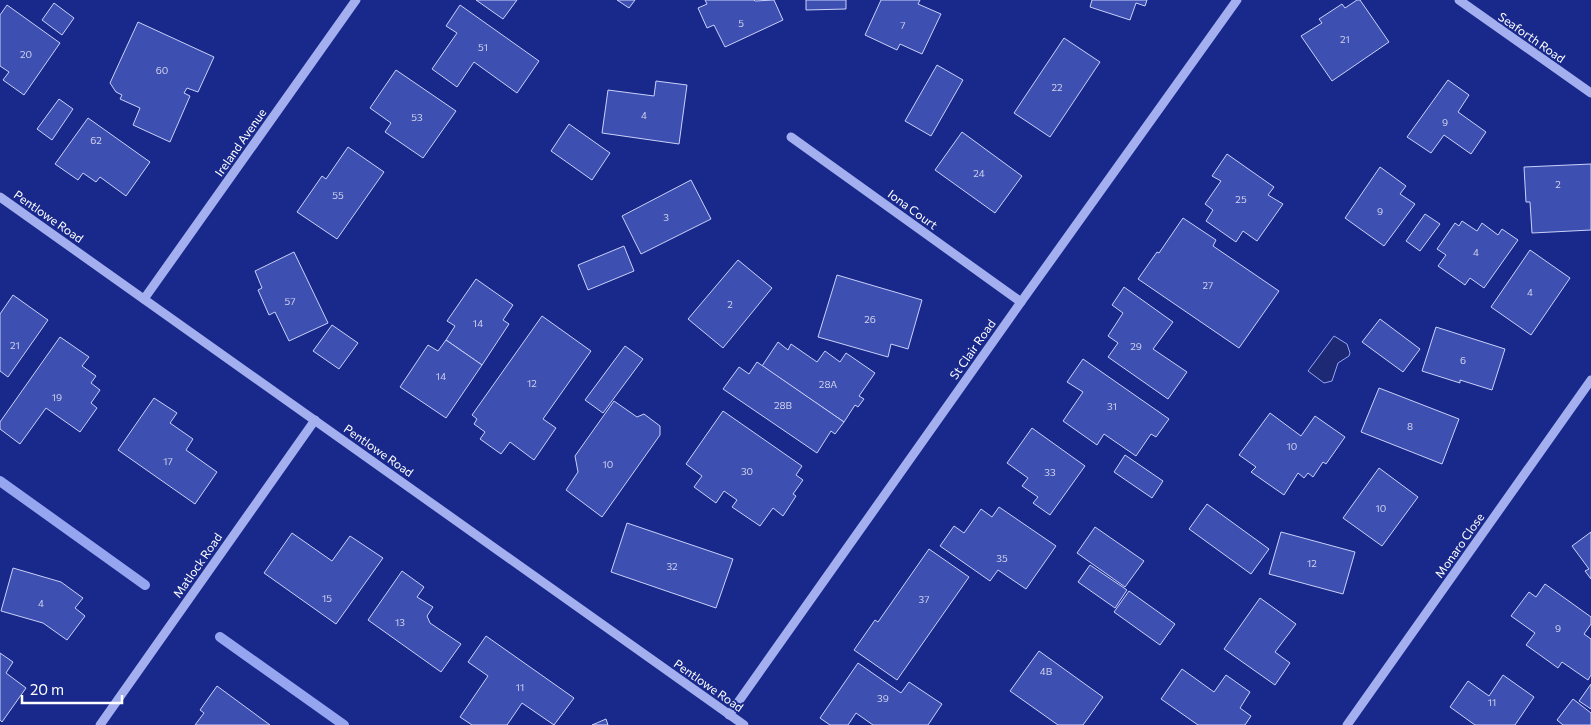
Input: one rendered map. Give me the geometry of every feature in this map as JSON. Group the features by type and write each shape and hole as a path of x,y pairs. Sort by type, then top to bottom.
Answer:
{"street":[{"name":"Ireland Avenue","path":"144,299 356,0"},
{"name":"St Clair Road","path":"729,715 1237,0"},
{"name":"Seaforth Road","path":"1459,0 1591,93"},
{"name":"Iona Court","path":"791,137 1021,302"},
{"name":"Pentlowe Road","path":"0,197 744,725"},
{"name":"Monaro Close","path":"1347,725 1591,380"},
{"name":"Matlock Road","path":"100,725 315,420"}],"shaded area":[{"path":"1334,336 1347,344 1350,353 1349,356 1338,363 1332,381 1324,383 1308,371"}],"building":[{"path":"476,0 517,0 503,19"},
{"path":"617,0 635,0 629,8"},
{"path":"705,0 774,0 783,20 725,47 714,25 707,28 698,8 707,4"},
{"path":"806,0 846,0 846,9 806,10"},
{"path":"881,0 920,0 918,4 941,14 922,54 900,44 897,50 865,35"},
{"path":"1092,0 1147,0 1145,6 1136,3 1130,20 1090,7"},
{"path":"1360,0 1389,42 1332,81 1301,36 1322,23 1319,19 1342,4 1345,8"},
{"path":"54,3 74,18 62,35 42,20"},
{"path":"7,5 60,43 24,95 3,80 9,72 0,66 0,15"},
{"path":"460,5 539,61 517,93 474,62 457,87 432,69 457,33 446,26"},
{"path":"138,22 214,57 198,92 187,88 184,93 190,96 170,142 133,125 140,108 120,99 122,95 116,92 110,83"},
{"path":"1064,38 1100,62 1050,137 1014,113"},
{"path":"937,65 963,80 931,136 905,121"},
{"path":"396,70 456,111 423,158 385,132 391,123 370,108"},
{"path":"1448,80 1469,95 1458,112 1486,132 1471,154 1444,135 1431,153 1407,137"},
{"path":"656,81 687,85 679,144 602,133 608,90 654,96"},
{"path":"59,99 73,109 52,140 37,129"},
{"path":"88,118 150,162 126,196 100,177 96,182 83,173 78,180 55,164"},
{"path":"569,124 610,153 592,180 551,151"},
{"path":"962,132 1022,176 995,213 935,170"},
{"path":"348,147 384,172 337,239 297,212 322,176 326,179"},
{"path":"1227,154 1274,187 1268,195 1283,204 1257,241 1243,231 1236,242 1206,221 1213,210 1205,204 1221,181 1212,176"},
{"path":"1591,164 1591,230 1532,233 1530,202 1526,202 1524,167"},
{"path":"1380,167 1406,186 1400,194 1415,204 1384,246 1345,218"},
{"path":"691,180 711,219 641,254 622,216"},
{"path":"1425,214 1440,224 1420,251 1406,241"},
{"path":"1183,218 1216,240 1213,246 1279,291 1239,348 1138,279"},
{"path":"1462,221 1477,231 1482,223 1498,235 1502,229 1518,240 1484,288 1470,278 1465,285 1438,266 1446,255 1437,249 1455,223 1459,226"},
{"path":"624,246 634,271 588,290 578,265"},
{"path":"1530,250 1570,278 1531,335 1491,307"},
{"path":"294,252 328,323 289,341 275,312 269,315 258,290 262,288 255,271"},
{"path":"738,260 772,288 723,348 688,319"},
{"path":"837,275 922,300 908,349 891,344 888,357 818,337"},
{"path":"476,279 513,305 503,320 509,324 482,365 446,340 455,326 447,321"},
{"path":"1124,287 1173,322 1153,349 1187,372 1168,399 1108,357 1118,343 1108,336 1123,313 1112,305"},
{"path":"13,295 48,320 8,377 0,371 0,314"},
{"path":"542,316 591,351 543,419 556,428 534,460 510,442 501,454 480,439 485,432 474,424 477,419 472,415"},
{"path":"1380,319 1420,349 1403,372 1362,342"},
{"path":"332,325 358,343 339,369 313,351"},
{"path":"1436,327 1505,349 1492,390 1460,380 1460,383 1422,371"},
{"path":"60,337 89,357 82,366 96,376 91,383 100,390 91,403 97,408 80,432 46,408 20,444 0,429 0,422"},
{"path":"446,340 482,365 446,418 400,387 428,345 438,351"},
{"path":"778,342 788,350 791,344 817,362 825,351 840,362 846,353 875,373 859,396 864,399 858,407 855,405 844,422 762,366"},
{"path":"625,346 643,359 603,413 585,400"},
{"path":"1083,359 1169,419 1156,437 1151,434 1136,456 1104,434 1097,445 1063,421 1083,392 1067,382"},
{"path":"757,362 844,422 835,434 831,431 817,453 723,389 739,367 749,374"},
{"path":"1379,388 1459,419 1442,464 1361,432"},
{"path":"154,398 177,413 170,423 193,439 186,450 217,472 195,504 118,450"},
{"path":"614,401 637,417 644,414 660,426 660,435 602,517 566,490 578,472 575,456"},
{"path":"723,411 802,466 796,475 803,480 793,494 796,496 783,516 773,508 760,526 732,507 737,500 724,491 716,503 694,487 702,476 686,464"},
{"path":"1270,413 1301,436 1315,416 1345,437 1326,464 1323,462 1313,477 1308,473 1304,478 1298,473 1284,495 1251,472 1256,467 1239,455"},
{"path":"1032,428 1085,466 1050,515 1033,503 1038,497 1022,486 1028,478 1007,463"},
{"path":"1125,455 1163,481 1152,498 1114,472"},
{"path":"1379,468 1418,497 1382,546 1343,518"},
{"path":"1207,504 1269,549 1251,574 1189,529"},
{"path":"999,507 1056,546 1026,589 998,570 990,581 940,546 954,526 964,533 981,509 992,517"},
{"path":"627,523 733,559 716,608 611,572"},
{"path":"1095,527 1144,561 1125,587 1077,553"},
{"path":"1281,532 1355,552 1343,594 1269,574"},
{"path":"1591,532 1591,579 1585,571 1589,569 1572,546"},
{"path":"292,533 332,561 350,536 383,558 336,624 264,573"},
{"path":"929,549 969,577 897,680 854,650 875,620 878,622"},
{"path":"1090,565 1127,590 1115,608 1078,582"},
{"path":"13,568 61,582 83,598 75,608 85,616 67,640 43,623 1,611"},
{"path":"402,571 424,587 417,597 433,607 427,616 430,623 461,644 441,672 368,620"},
{"path":"1545,584 1591,617 1591,624 1584,634 1591,639 1591,675 1588,680 1562,662 1558,668 1526,645 1535,633 1511,616 1529,592 1536,597"},
{"path":"1129,591 1175,624 1160,645 1114,612"},
{"path":"1260,598 1296,624 1275,652 1290,663 1275,685 1224,649"},
{"path":"486,636 574,698 554,725 522,703 507,725 472,725 460,717 488,676 468,662"},
{"path":"1039,651 1103,697 1083,725 1058,725 1010,691"},
{"path":"0,653 13,662 6,673 26,688 2,722 0,720"},
{"path":"858,663 901,693 909,682 942,704 928,725 873,725 856,713 848,725 830,725 820,718"},
{"path":"1182,669 1214,692 1226,675 1250,692 1240,708 1251,716 1245,725 1198,725 1161,699"},
{"path":"1503,675 1534,697 1515,725 1475,725 1450,707 1468,681 1489,696"},
{"path":"1591,684 1591,709 1579,701"},
{"path":"217,686 270,725 195,725 204,713 200,710"},
{"path":"1573,699 1591,713 1591,725 1563,725 1557,720"},
{"path":"606,719 608,725 592,725"}],"waterway":[{"path":"0,481 145,585"},
{"path":"220,637 344,725"}]}
